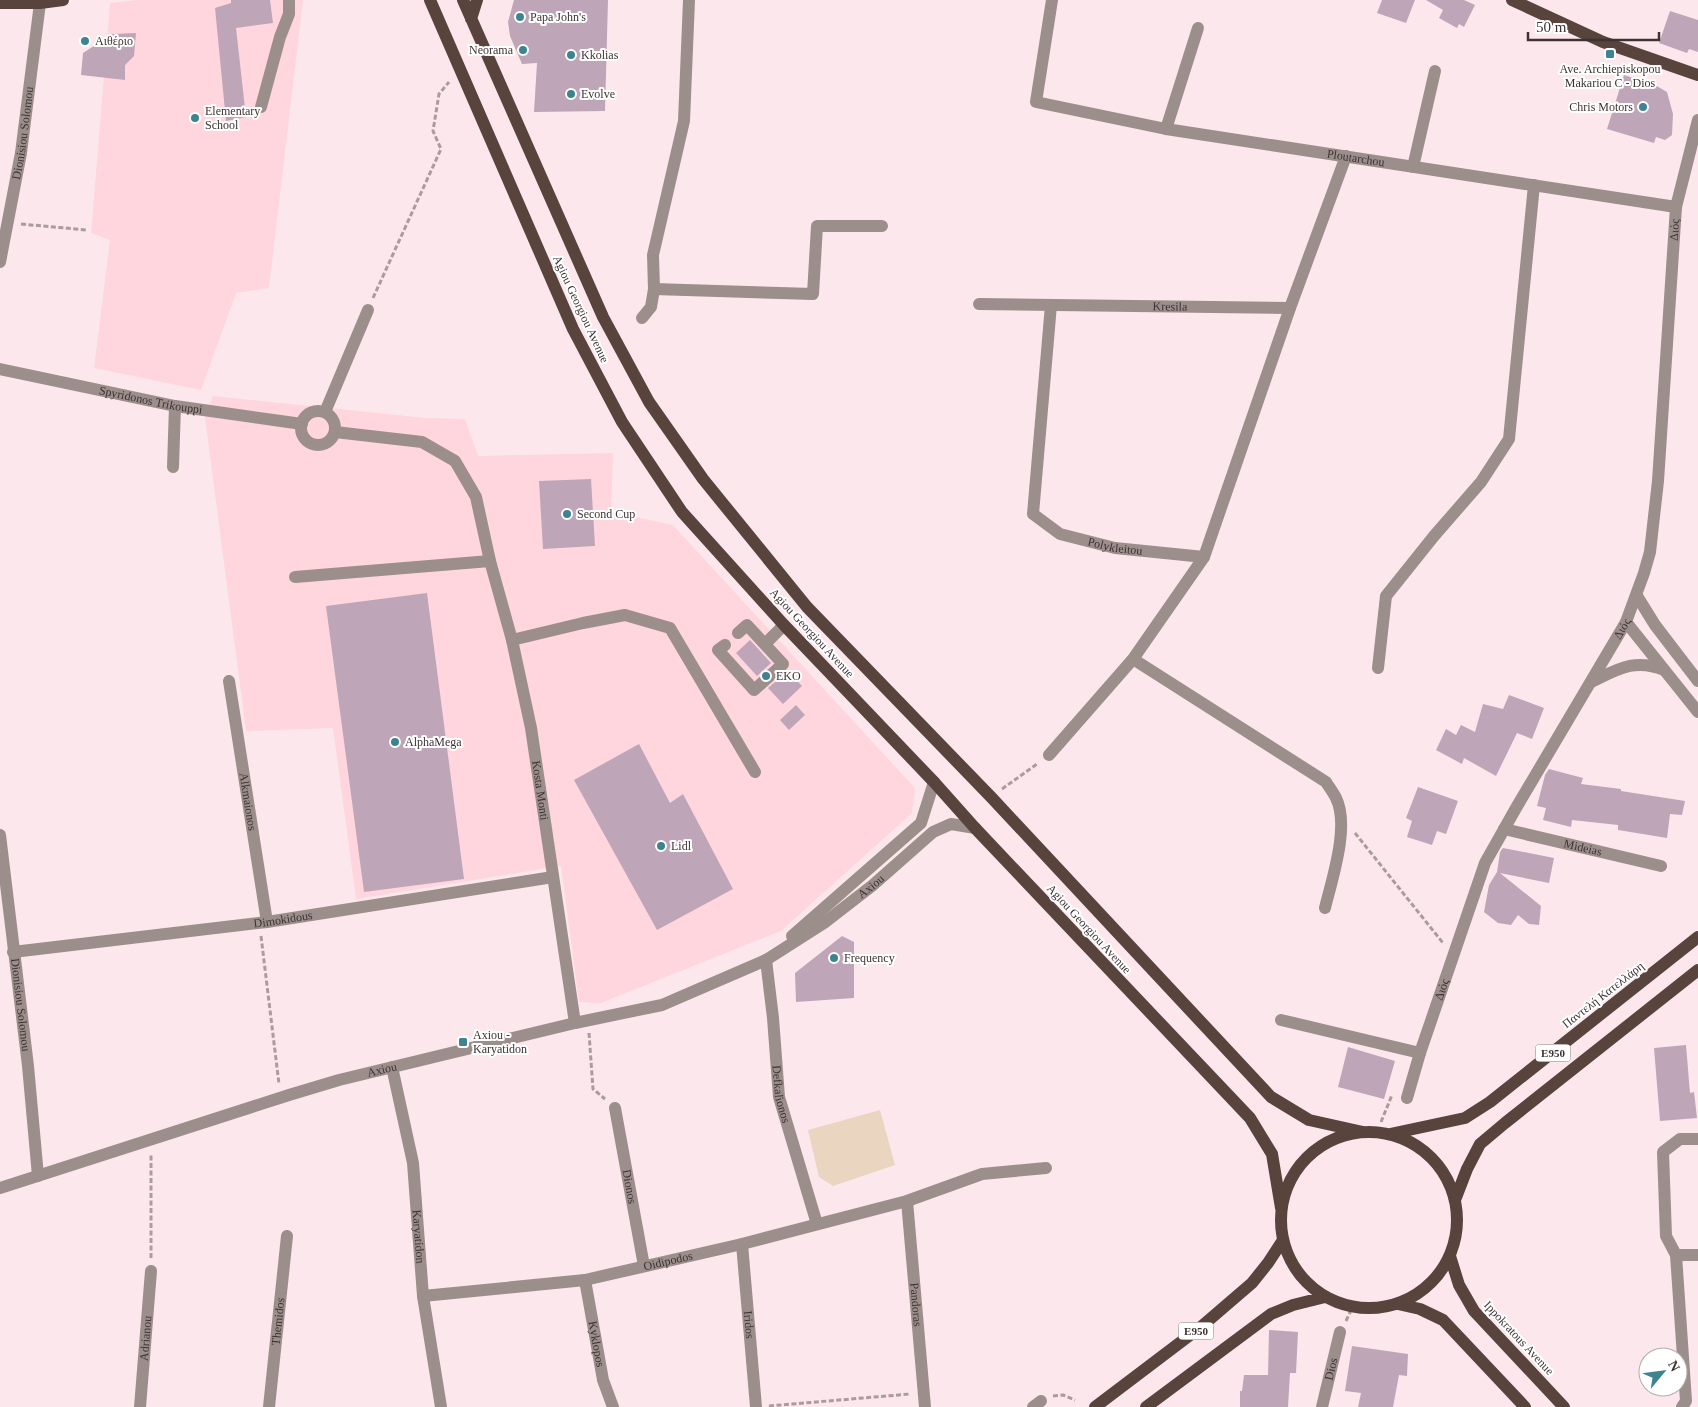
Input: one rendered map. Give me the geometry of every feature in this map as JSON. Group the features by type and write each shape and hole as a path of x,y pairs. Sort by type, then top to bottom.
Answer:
{"main road":[{"path":"0,3 40,3 63,0"},
{"name":"Agiou Georgiou Avenue","path":"430,0 573,329 622,422 682,512 784,625 1250,1118 1272,1154 1281,1208"},
{"name":"Agiou Georgiou Avenue","path":"463,0 603,317 649,402 703,479 807,607 991,797 1271,1096 1309,1120 1363,1132"},
{"path":"471,18 477,0"},
{"path":"1512,0 1603,42 1698,75"},
{"name":"Παντελή Κατελλάρη","path":"1390,1134 1465,1118 1490,1102 1698,937"},
{"name":"E950","path":"1456,1200 1467,1170 1480,1144 1698,970"},
{"path":"1363,1132 1390,1134 1413,1143 1432,1158 1447,1177 1456,1200 1458,1229 1450,1256 1434,1282 1409,1300 1380,1308 1352,1308 1325,1297 1306,1282 1291,1263 1282,1240 1281,1208 1291,1179 1309,1155 1334,1138 1363,1132"},
{"name":"E950","path":"1095,1407 1202,1326 1252,1283 1268,1263 1282,1240"},
{"name":"Ippokratous Avenue","path":"1450,1256 1459,1285 1474,1311 1564,1407"},
{"name":"E950","path":"1146,1407 1271,1314 1293,1305 1325,1297"},
{"path":"1397,1304 1420,1309 1443,1320 1525,1407"}],"street":[{"path":"261,107 280,37 289,14 289,0"},
{"path":"642,318 651,307 654,290 654,255 684,121 690,0"},
{"name":"Ploutarchou","path":"1052,0 1036,102 1166,129 1676,207"},
{"name":"Dionisiou Solomou","path":"0,262 21,153 40,3"},
{"path":"1166,129 1198,28"},
{"path":"1413,167 1435,71"},
{"name":"Διός","path":"1407,1098 1420,1053 1485,864 1504,828 1626,622 1637,596 1650,552 1658,481 1676,207 1698,120"},
{"path":"1049,756 1133,659 1204,557 1290,308 1346,156"},
{"path":"1378,668 1386,596 1434,536 1481,482 1509,439 1534,185"},
{"path":"654,290 813,294 816,226 882,226"},
{"name":"Kresila","path":"979,304 1290,308"},
{"name":"Polykleitou","path":"1051,305 1033,514 1060,534 1115,548 1204,557"},
{"path":"324,412 368,310"},
{"name":"Spyridonos Trikouppi","path":"0,368 175,406 302,424"},
{"path":"173,467 175,406"},
{"path":"324,412 333,419 335,432 331,440 316,445 306,440 301,429 302,424 308,414 324,412"},
{"name":"Kosta Monti","path":"335,432 422,442 455,461 476,497 490,561 512,640 531,728 575,1022"},
{"path":"295,577 490,561"},
{"path":"1637,596 1655,625 1698,681"},
{"path":"512,640 625,615 670,628 755,772"},
{"path":"1626,622 1698,712"},
{"path":"725,645 718,650 754,690 783,664 747,625 738,633"},
{"path":"765,644 784,625"},
{"path":"1133,659 1326,782 1337,799 1341,815 1341,835 1325,908"},
{"path":"1590,682 1615,670 1639,663 1652,665 1664,670"},
{"name":"Alkmaionos","path":"229,681 263,922"},
{"name":"Axiou","path":"766,960 921,823 934,782"},
{"name":"Axiou","path":"0,1188 339,1080 575,1022 662,1005 766,960 824,924 874,885 933,832 951,824 975,828"},
{"name":"Mideias","path":"1504,828 1661,866"},
{"name":"Dionisiou Solomou","path":"0,835 28,1066 38,1176"},
{"name":"Dimokidous","path":"13,952 263,922 553,877"},
{"name":"Defkalionos","path":"766,960 779,1096 817,1224"},
{"path":"1281,1020 1420,1053"},
{"name":"Karyatidon","path":"392,1067 412,1163 424,1296 441,1407"},
{"name":"Dionos","path":"615,1108 644,1266"},
{"path":"1682,1407 1686,1401 1676,1255 1666,1236 1663,1152 1680,1138 1698,1139"},
{"name":"Oidipodos","path":"424,1296 585,1280 742,1244 907,1201 982,1174 1046,1168"},
{"name":"Pandoras","path":"907,1201 925,1407"},
{"name":"Themidos","path":"269,1407 287,1236"},
{"name":"Iridos","path":"742,1244 756,1407"},
{"path":"1676,1255 1698,1256"},
{"name":"Adrianou","path":"140,1407 151,1271"},
{"name":"Kyklopos","path":"585,1280 603,1380 613,1407"},
{"name":"Dios","path":"1322,1407 1340,1332"}],"path":[{"path":"368,310 441,149 433,131 438,94 449,82"},
{"path":"8,223 87,230"},
{"path":"991,797 1049,756"},
{"path":"1341,815 1453,956"},
{"path":"263,922 281,1097"},
{"path":"589,1020 593,1089 615,1108"},
{"path":"1377,1132 1393,1093 1407,1098"},
{"path":"151,1271 152,1139"},
{"path":"756,1407 924,1392"},
{"path":"1037,1404 1051,1396 1063,1395 1075,1400"}],"shaded area":[{"name":"Elementary School","path":"137,0 303,0 269,288 236,293 201,390 94,368 110,240 91,233 110,3"},
{"path":"213,396 426,418 465,419 478,456 613,453 611,512 673,525 915,788 912,813 781,931 601,1003 579,1002 561,866 356,899 333,728 246,731 205,418"},
{"path":"880,1110 895,1165 833,1186 819,1177 808,1130"}],"building":[{"path":"231,0 270,0 273,23 236,28 246,117 226,121 215,8 231,3"},
{"name":"Kkolias","path":"514,0 608,0 605,111 534,112 537,63 522,64 510,36 508,22"},
{"path":"1382,0 1415,0 1406,23 1377,13"},
{"path":"1426,0 1464,0 1475,5 1464,27 1459,24 1457,28 1439,18 1443,10"},
{"path":"1670,11 1698,20 1698,52 1689,49 1687,53 1659,43"},
{"path":"136,33 134,56 125,65 125,80 81,75 83,53 112,34"},
{"name":"Chris Motors","path":"1624,75 1655,85 1667,92 1673,114 1672,135 1665,140 1656,137 1654,143 1607,129"},
{"name":"Second Cup","path":"591,479 595,546 543,549 539,481"},
{"name":"AlphaMega","path":"427,593 464,879 364,892 326,606"},
{"path":"750,640 771,663 757,676 736,653"},
{"path":"788,671 802,686 783,704 768,688"},
{"path":"1509,695 1544,708 1532,739 1517,733 1496,776 1464,758 1462,764 1436,750 1446,729 1456,735 1461,725 1475,732 1483,704 1503,709"},
{"path":"796,705 805,715 789,730 780,720"},
{"name":"Lidl","path":"639,744 670,803 683,794 733,889 657,930 574,780"},
{"path":"1549,769 1583,778 1581,784 1621,789 1621,791 1685,801 1682,815 1670,814 1667,838 1618,830 1618,825 1572,820 1571,827 1543,820 1546,808 1537,806 1545,775"},
{"path":"1418,787 1458,801 1446,834 1437,831 1432,845 1407,837 1412,821 1406,818"},
{"path":"1503,848 1554,858 1549,883 1500,873 1541,906 1539,925 1529,924 1518,915 1511,925 1498,923 1484,912 1489,885 1497,872 1500,852"},
{"name":"Frequency","path":"842,936 854,942 854,998 796,1002 795,973"},
{"path":"1686,1045 1690,1093 1694,1092 1697,1118 1660,1121 1654,1048"},
{"path":"1348,1047 1395,1061 1384,1099 1338,1087"},
{"path":"1269,1330 1298,1332 1296,1373 1290,1373 1288,1407 1240,1407 1240,1391 1242,1391 1244,1375 1268,1375"},
{"path":"1352,1346 1408,1354 1407,1376 1399,1375 1393,1407 1358,1407 1361,1393 1345,1391"}],"place":[{"name":"Papa John's","path":"520,17"},
{"name":"Αιθέριο","path":"85,41"},
{"name":"Neorama","path":"523,50"},
{"name":"Ave. Archiepiskopou Makariou C - Dios","path":"1610,54"},
{"name":"Kkolias","path":"571,55"},
{"name":"Evolve","path":"571,94"},
{"name":"Chris Motors","path":"1643,107"},
{"name":"Elementary School","path":"195,118"},
{"name":"Second Cup","path":"567,514"},
{"name":"EKO","path":"766,676"},
{"name":"AlphaMega","path":"395,742"},
{"name":"Lidl","path":"661,846"},
{"name":"Frequency","path":"834,958"},
{"name":"Axiou - Karyatidon","path":"463,1042"}]}
